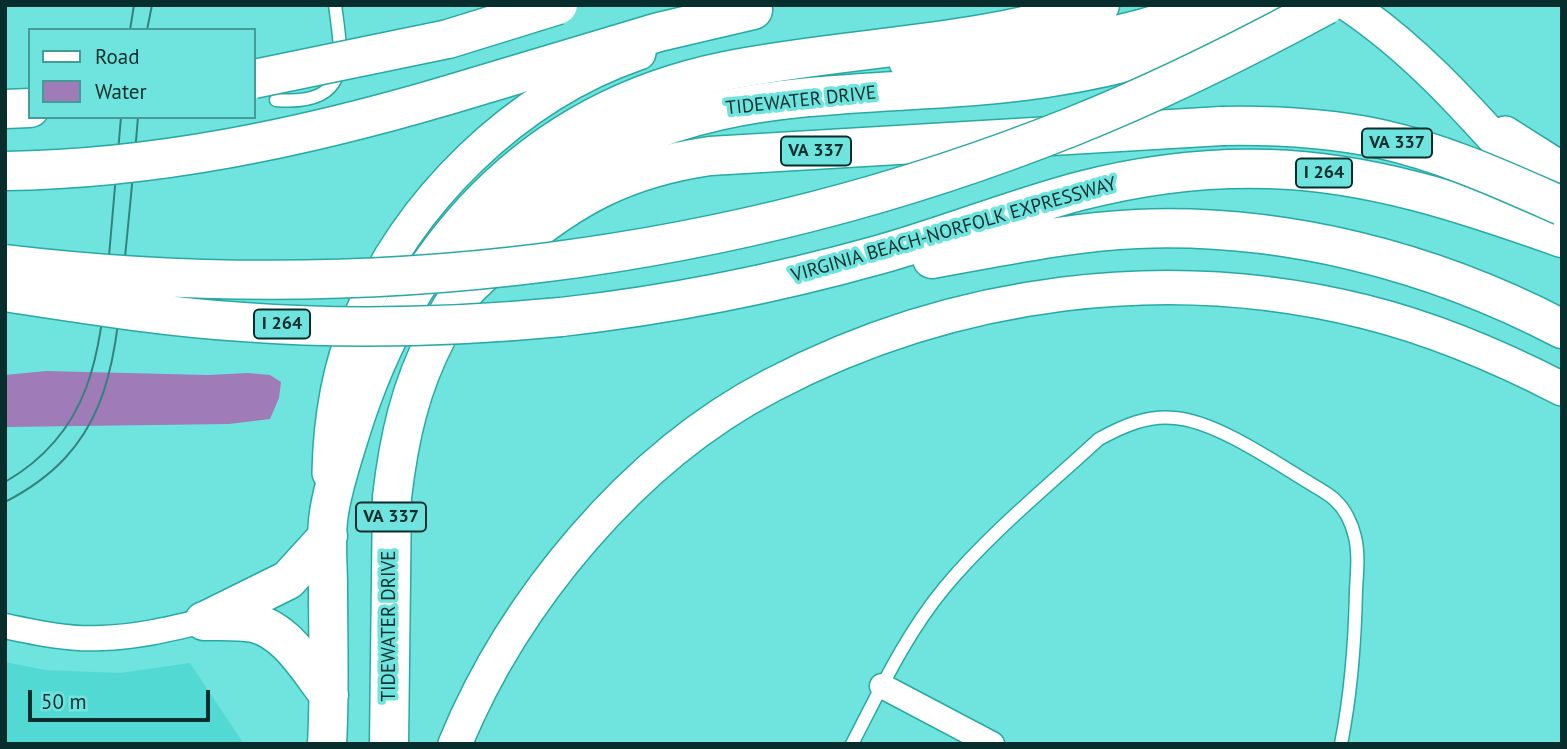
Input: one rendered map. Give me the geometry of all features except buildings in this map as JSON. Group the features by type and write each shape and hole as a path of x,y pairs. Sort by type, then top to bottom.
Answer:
{"main road":[{"path":"261,86 467,5"},
{"path":"261,86 448,39 558,5"},
{"name":"VA 337","path":"843,70 913,45 976,36 1100,5"},
{"name":"TIDEWATER DRIVE","path":"389,744 391,533 396,465 410,398 427,355 478,263 523,212 562,179 607,150 655,128 704,113 756,103 843,70 1019,53 1140,30 1218,5"},
{"name":"TIDEWATER DRIVE","path":"327,744 328,525 356,416 383,345 406,303 440,251 487,194 547,146 614,107 653,91 688,80 764,64 985,85 1084,72 1121,64 1187,44 1283,5"},
{"path":"5,264 108,275 194,280 324,281 448,274 536,265 680,242 853,201 979,161 1070,128 1237,52 1326,5"},
{"path":"1349,5 1393,37 1467,108 1562,211"},
{"path":"5,171 104,165 202,154 325,129 659,32 761,8"},
{"path":"204,621 288,580 328,525 329,452 335,405 339,380 357,324 383,272 405,237 457,173 495,137 583,78 634,55 761,8"},
{"path":"5,109 28,108"},
{"path":"1467,108 1562,169"},
{"name":"VA 337","path":"455,302 527,235 573,202 628,176 680,161 710,156 1222,126 1315,129 1382,139 1454,161 1562,206"},
{"name":"VIRGINIA BEACH-NORFOLK EXPRESSWAY","path":"5,292 156,314 292,325 427,326 561,317 655,304 785,279 880,254 1079,191 1147,176 1187,171 1268,169 1355,176 1420,191 1562,238"},
{"path":"785,279 928,260 1085,234 1136,229 1216,230 1291,238 1394,262 1490,295 1562,329"},
{"path":"456,744 481,688 532,604 576,547 634,485 706,427 770,386 851,350 924,324 974,309 1066,293 1200,287 1243,290 1353,309 1408,324 1487,354 1562,389"},
{"path":"204,621 241,621 268,628 289,646 329,695"}],"street":[{"path":"5,626 76,638 101,638 148,634 204,621"},
{"path":"882,686 992,744"}],"lane":[{"path":"261,86 301,103 327,92 337,78 341,51 335,5"},
{"path":"852,744 913,631 944,588 981,548 1099,439 1122,426 1147,419 1172,417 1211,427 1284,467 1334,499 1347,516 1355,536 1357,565 1355,630 1340,744"}],"shaded area":[{"path":"5,662 45,670 120,673 190,663 244,744 5,744"}],"water":[{"path":"46,371 208,375 248,373 270,375 281,382 279,398 270,419 229,424 5,427 5,375"}],"tram line":[{"path":"130,28 134,5"},
{"path":"147,28 152,5"},
{"path":"5,482 35,461 58,438 75,412 87,384 102,323 121,119"},
{"path":"5,502 39,481 66,457 85,432 99,403 116,340 138,119"}]}
